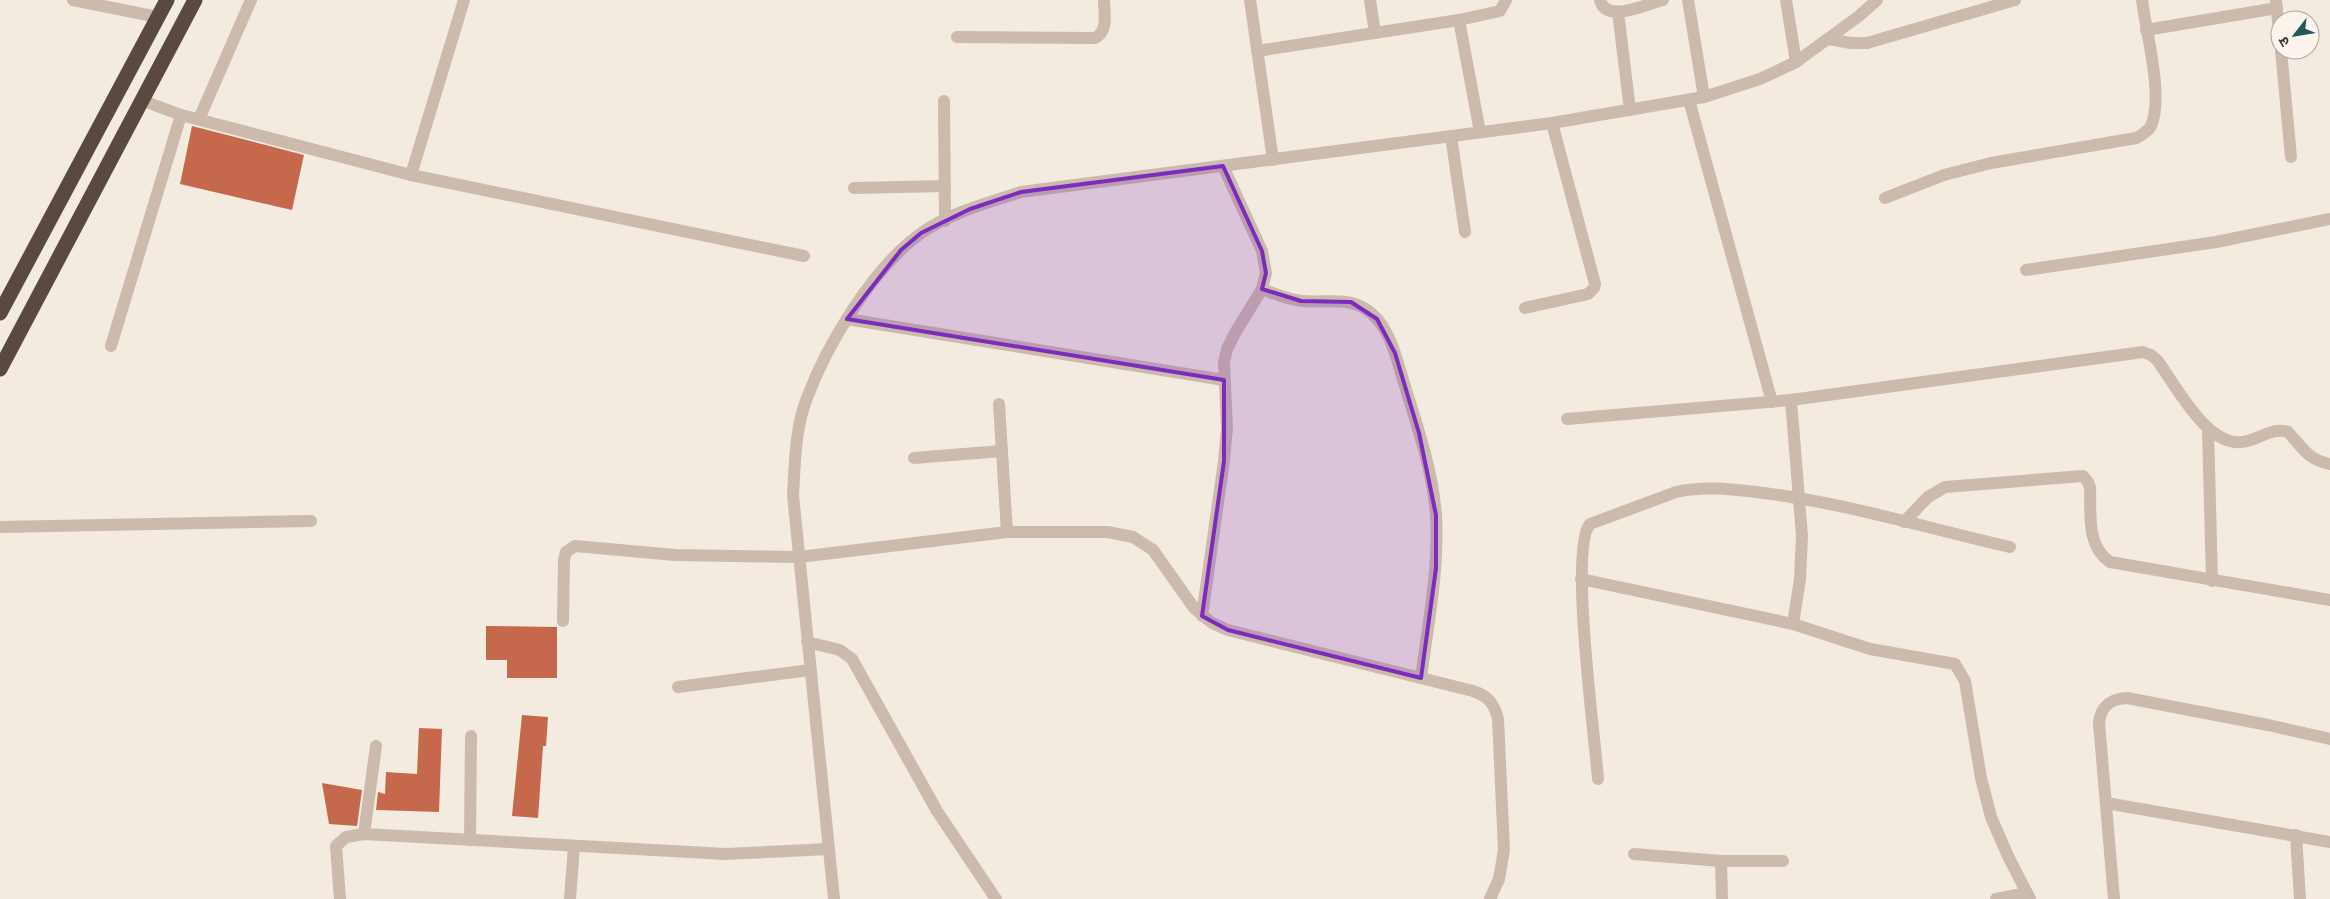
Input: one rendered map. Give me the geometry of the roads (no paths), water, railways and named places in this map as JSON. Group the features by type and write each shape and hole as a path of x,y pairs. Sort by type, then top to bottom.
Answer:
{"highway":[{"path":"0,313 167,0"},
{"path":"0,369 194,0"}],"street":[{"path":"73,0 158,17"},
{"path":"199,119 251,0"},
{"path":"411,175 464,0"},
{"path":"957,37 1095,38 1103,31 1105,24 1104,0"},
{"path":"1250,0 1273,160"},
{"path":"1370,0 1374,33"},
{"path":"1257,51 1459,20 1500,11 1506,0"},
{"path":"1600,0 1604,8 1610,12 1618,12 1663,0"},
{"path":"1688,0 1704,97"},
{"path":"1786,0 1796,62"},
{"path":"834,899 799,557 794,495 795,449 806,399 848,319 873,281 901,250 921,233 970,209 1021,192 1552,123 1704,97 1760,79 1796,62 1829,39 1877,0"},
{"path":"1829,39 1851,43 1867,43 2015,0"},
{"path":"1885,198 1944,175 1991,163 2136,138 2144,134 2150,127 2152,120 2155,78 2142,0"},
{"path":"2146,30 2276,4"},
{"path":"1618,12 1630,110"},
{"path":"1459,20 1480,132"},
{"path":"2282,60 2291,157"},
{"path":"141,100 181,115 411,175 804,256"},
{"path":"1689,100 1772,402"},
{"path":"944,101 946,221"},
{"path":"111,346 181,115"},
{"path":"1525,308 1588,294 1595,284 1552,123"},
{"path":"1451,136 1465,232"},
{"path":"1202,616 1227,428 1224,363 1227,349 1262,290 1266,273 1262,251 1223,166"},
{"path":"854,188 945,186"},
{"path":"2026,270 2216,242 2330,219"},
{"path":"1262,290 1289,299 1351,302 1365,309 1382,326 1395,353 1419,433 1436,515 1436,568 1421,678"},
{"path":"848,319 1224,380"},
{"path":"1567,419 1791,400 2142,352 2151,355 2157,360 2208,429 2223,439 2234,443 2245,442 2275,430 2283,430 2288,432 2310,457 2319,462 2330,464"},
{"path":"1791,400 1799,497 1801,553 1794,624"},
{"path":"999,404 1007,532"},
{"path":"2208,429 2212,580"},
{"path":"914,458 1002,451"},
{"path":"1904,522 1928,497 1945,487 2083,476 2090,488 2093,540 2100,556 2110,562 2123,566 2330,600"},
{"path":"1598,779 1581,579 1584,536 1586,528 1595,521 1690,489 1718,488 1799,497 2010,548"},
{"path":"0,527 311,521"},
{"path":"563,621 564,560 566,552 575,546 675,555 799,557 1007,532 1108,532 1133,537 1154,550 1182,592 1202,616 1212,623 1228,630 1482,694 1496,708 1504,850 1499,879 1490,899"},
{"path":"1581,579 1794,624 1870,649 1948,662 1960,669 1965,681 1982,778 1992,817 2008,856 2029,896 1996,899"},
{"path":"807,642 840,650 852,659 937,811 996,899"},
{"path":"678,687 810,670"},
{"path":"2114,899 2099,723 2100,713 2105,705 2118,698 2133,699 2259,723 2330,739"},
{"path":"470,840 471,736"},
{"path":"364,834 376,746"},
{"path":"2106,804 2330,842"},
{"path":"340,899 336,846 346,836 364,834 726,854 829,849"},
{"path":"2296,835 2300,899"},
{"path":"570,899 574,846"},
{"path":"1634,854 1721,861 1783,861"},
{"path":"1721,861 1722,899"}]}
